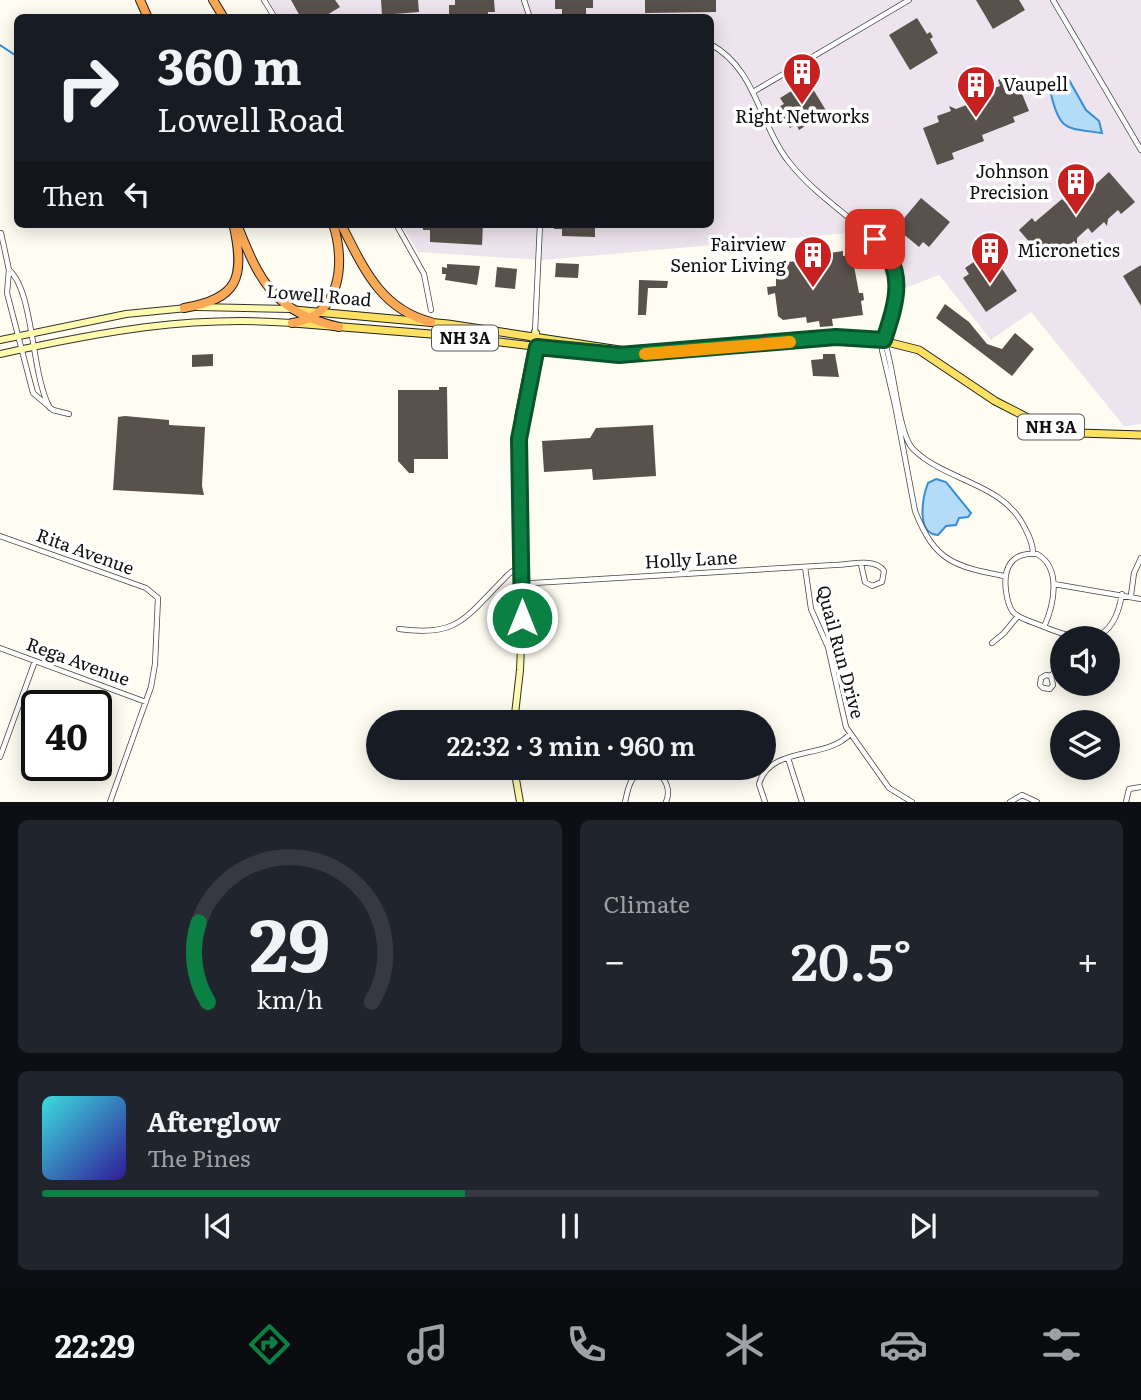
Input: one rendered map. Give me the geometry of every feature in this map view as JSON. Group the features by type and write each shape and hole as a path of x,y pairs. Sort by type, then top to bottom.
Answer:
{"highway":[{"path":"184,308 215,301 233,286 238,274 239,259 235,228"},
{"path":"237,228 261,278 290,309 310,319 339,327"},
{"path":"292,323 310,319 319,312 333,293 339,276 339,248 333,228"},
{"path":"343,228 368,277 382,295 403,311 431,322"}],"main road":[{"name":"Lowell Road","path":"0,340 126,314 184,308 290,309 535,335 637,354"},
{"name":"Lowell Road","path":"0,354 112,330 169,323 238,320 339,327 594,354 637,354 836,337 884,340 919,350 932,357 995,401 1034,421 1080,433 1141,435"},
{"path":"515,710 521,658 522,584 518,418 535,335"},
{"path":"516,780 520,802"}],"street":[{"path":"753,92 909,0"},
{"path":"1053,0 1141,150"},
{"path":"714,47 735,61 791,165 881,245 892,262 897,275 898,293 884,340 883,357 915,512 921,528 944,558 955,564 1004,576"},
{"path":"398,228 424,274 431,310"},
{"path":"535,335 540,228"},
{"path":"1,233 9,270 6,288 33,393 50,409 69,414"},
{"path":"9,270 19,283 42,386 50,409"},
{"path":"884,340 904,433 914,450 934,464 1008,504 1023,523 1033,553 1049,563 1054,584 1044,627"},
{"path":"903,452 914,450"},
{"name":"Rita Avenue","path":"0,536 146,588 158,598 155,664 146,702"},
{"path":"1033,553 1014,559 1007,565 1004,576 1010,608 1018,616 1050,629"},
{"path":"1131,595 1136,568 1141,558"},
{"path":"861,564 880,565 885,575 882,582 872,586 865,582 861,564"},
{"name":"Holly Lane","path":"522,584 861,564"},
{"name":"Quail Run Drive","path":"805,567 811,609 828,647 840,709 850,734 888,788 912,802"},
{"path":"399,629 425,633 454,626 468,616 512,571 522,568"},
{"path":"1054,584 1141,598"},
{"path":"1111,626 1118,617 1122,594"},
{"path":"992,643 1004,634 1018,616"},
{"name":"Rega Avenue","path":"0,648 146,702"},
{"path":"0,757 35,661"},
{"path":"110,802 146,702"},
{"path":"765,802 760,780 766,772 788,758 830,748 843,742 850,734"},
{"path":"788,758 802,802"},
{"path":"625,802 631,780 638,773 648,771 658,773 666,780 666,802"},
{"path":"1126,802 1129,789 1141,787"},
{"path":"1010,802 1025,795 1037,802"}],"shaded area":[{"path":"268,0 1141,0 1141,424 1124,426 1031,312 991,340 939,275 892,293 876,251 849,233 543,260 418,252 403,228 714,228 714,14 277,14"}],"water":[{"path":"1069,80 1086,110 1099,121 1102,133 1073,129 1058,116 1051,94"},
{"path":"936,479 946,482 971,513 968,517 959,518 956,525 946,526 938,535 926,528 922,514 928,483"}],"building":[{"path":"291,0 335,0 340,7 329,14 299,14"},
{"path":"381,0 418,0 419,12 382,14"},
{"path":"455,0 494,0 495,12 449,14 449,5 455,5"},
{"path":"555,0 593,0 593,8 586,8 586,14 562,14 562,9 555,9"},
{"path":"645,0 716,0 716,12 645,13"},
{"path":"976,0 1019,0 1025,10 993,29"},
{"path":"917,18 927,34 930,32 933,37 930,39 938,53 910,70 889,35"},
{"name":"Vaupell","path":"1014,74 1029,111 1013,117 1015,122 982,135 984,141 952,153 954,159 937,165 923,128 939,122 937,116 951,111 949,106 956,109 969,104 967,99 982,93 980,88 986,91 1000,86 998,80"},
{"name":"Right Networks","path":"808,81 827,112 799,130 796,124 790,128 777,108 784,104 780,98"},
{"name":"Johnson Precision","path":"1109,172 1135,202 1121,214 1118,210 1108,219 1107,226 1104,222 1092,233 1088,228 1077,238 1077,245 1074,241 1062,252 1058,248 1045,260 1019,230 1032,218 1035,222 1062,199 1066,203 1092,180 1096,184"},
{"path":"921,198 950,222 929,247 923,242 919,247 901,232 905,227 900,223"},
{"path":"483,228 482,245 430,242 430,230 423,230"},
{"path":"595,228 595,237 562,236 562,229 554,229"},
{"name":"Fairview Senior Living","path":"815,251 816,255 843,251 843,256 850,255 851,261 856,262 854,266 859,293 863,293 864,300 861,301 863,315 832,319 833,326 820,327 819,321 807,323 806,317 783,320 778,316 775,293 768,295 767,287 776,286 776,267 780,262 808,261 806,252"},
{"name":"Micronetics","path":"984,255 988,261 994,257 1017,291 986,312 963,278 969,274 965,268"},
{"path":"556,263 579,264 578,278 555,277"},
{"path":"447,264 480,266 477,285 445,280 446,274 442,274 442,267 447,268"},
{"path":"1141,265 1141,306 1123,276"},
{"path":"497,267 517,269 515,289 495,287"},
{"path":"639,280 668,281 667,288 648,288 646,315 638,315"},
{"path":"945,304 969,322 987,344 1002,349 1015,333 1034,349 1012,376 936,318"},
{"path":"213,354 213,366 192,367 192,355"},
{"path":"823,354 835,354 839,377 813,376 811,360 823,359"},
{"path":"439,387 447,387 448,459 414,459 414,473 409,473 398,461 398,390 439,390"},
{"path":"118,417 169,420 169,425 205,427 202,486 204,495 113,490"},
{"path":"653,425 656,476 593,480 592,469 544,472 542,441 590,438 596,428"}],"waterway":[{"path":"0,45 14,54"}],"slow traffic":[{"path":"645,354 790,342"}],"place":[{"name":"Right Networks","path":"802,106"},
{"name":"Vaupell","path":"976,119"},
{"name":"Johnson Precision","path":"1076,216"},
{"name":"Micronetics","path":"990,285"},
{"name":"Fairview Senior Living","path":"813,289"}],"route":[{"path":"522,618 519,439 537,347 619,355 836,337 884,340 897,300 898,280 888,255 875,239"}]}
